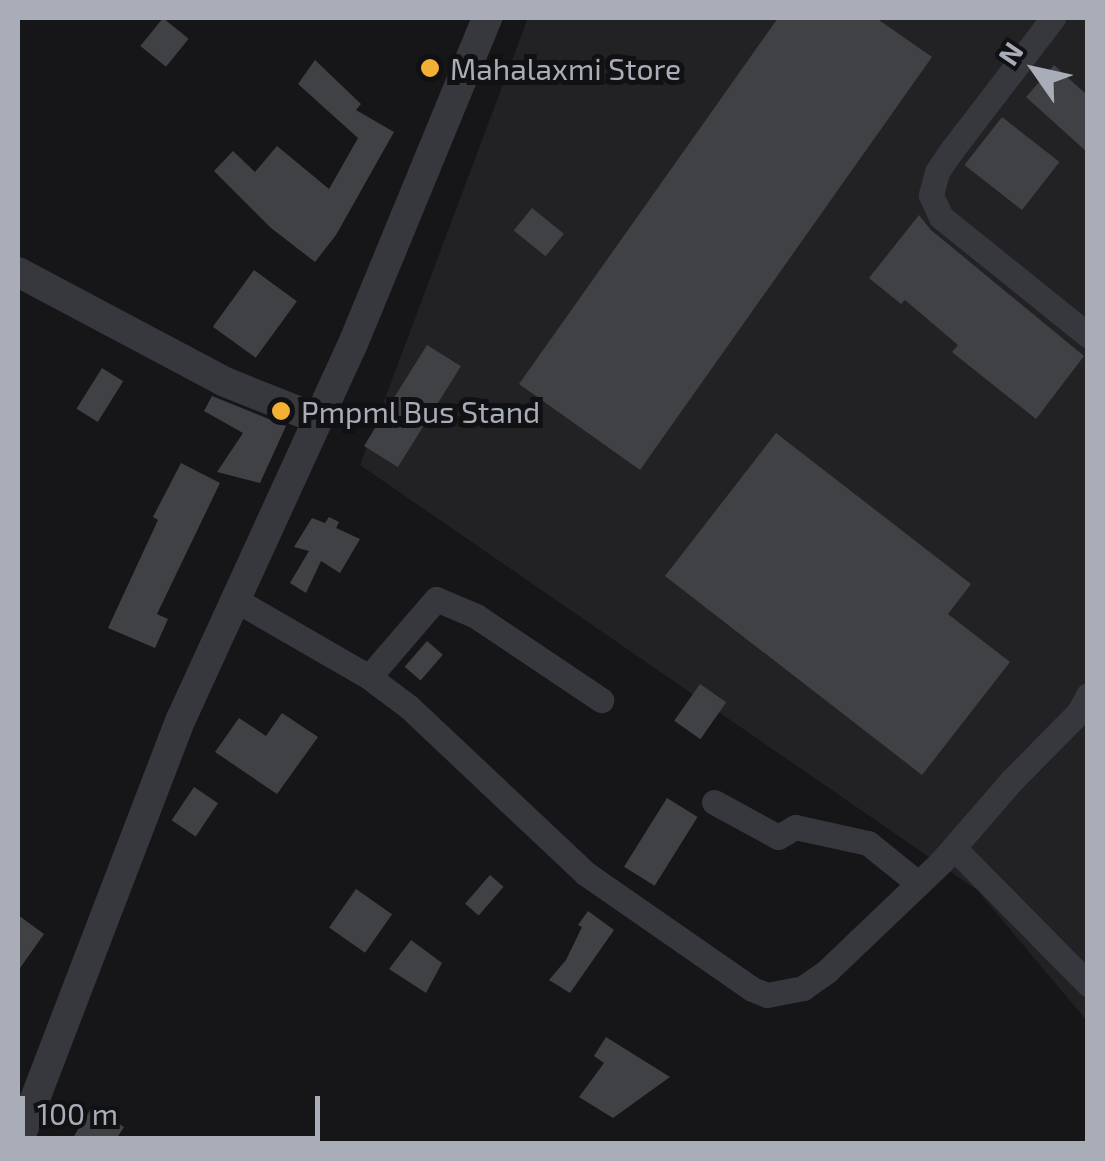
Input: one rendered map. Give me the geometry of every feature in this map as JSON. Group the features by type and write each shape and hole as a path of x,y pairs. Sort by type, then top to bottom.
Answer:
{"street":[{"path":"18,1142 182,719 414,203 487,18"},
{"path":"1053,18 937,172 931,195 941,217 1088,336"},
{"path":"18,272 226,382 318,419"},
{"path":"234,599 369,677 409,707 585,873 752,989 768,995 804,988 828,971 954,848 1079,712 1088,695"},
{"path":"369,677 436,599 476,616 601,700"},
{"path":"714,802 778,837 795,828 868,844 919,884"},
{"path":"954,848 1088,984"}],"shaded area":[{"path":"528,18 1087,18 1087,1021 977,890 360,465"}],"building":[{"path":"163,18 189,39 166,67 140,46"},
{"path":"778,18 876,18 932,57 640,470 519,384"},
{"path":"315,60 361,104 356,110 394,132 336,235 315,262 271,228 214,171 233,151 255,172 277,146 329,189 358,138 298,84"},
{"path":"1054,65 1088,96 1088,153 1026,97"},
{"path":"1002,117 1060,162 1022,210 964,165"},
{"path":"532,208 564,234 546,256 514,231"},
{"path":"919,215 931,230 1084,356 1036,419 952,352 958,345 905,300 901,304 869,278"},
{"path":"254,270 297,301 256,358 213,327"},
{"path":"427,345 461,366 398,467 364,446"},
{"path":"102,368 123,381 98,422 77,409"},
{"path":"212,396 286,426 260,483 217,472 243,433 204,411"},
{"path":"776,433 971,584 948,614 1010,662 922,775 665,576"},
{"path":"181,463 220,483 157,614 168,619 155,648 108,628 158,520 153,517"},
{"path":"329,517 339,522 336,528 360,539 340,573 321,561 306,593 290,583 309,551 294,547 312,518 325,523"},
{"path":"427,641 443,655 421,680 405,667"},
{"path":"700,684 726,702 700,739 674,721"},
{"path":"282,713 318,737 277,794 215,752 239,718 266,736"},
{"path":"194,787 218,803 196,836 172,820"},
{"path":"667,798 698,817 655,886 624,867"},
{"path":"490,875 504,887 479,915 465,904"},
{"path":"356,889 392,914 365,953 329,928"},
{"path":"588,911 614,930 570,993 549,980 566,960 582,927 578,925"},
{"path":"18,915 44,934 18,971"},
{"path":"411,940 442,963 426,993 389,969"},
{"path":"606,1037 670,1077 613,1118 579,1097 604,1063 594,1056"},
{"path":"92,1107 124,1127 113,1144 69,1144"}],"place":[{"name":"Mahalaxmi Store","path":"430,68"},
{"name":"Pmpml Bus Stand","path":"281,411"}]}
